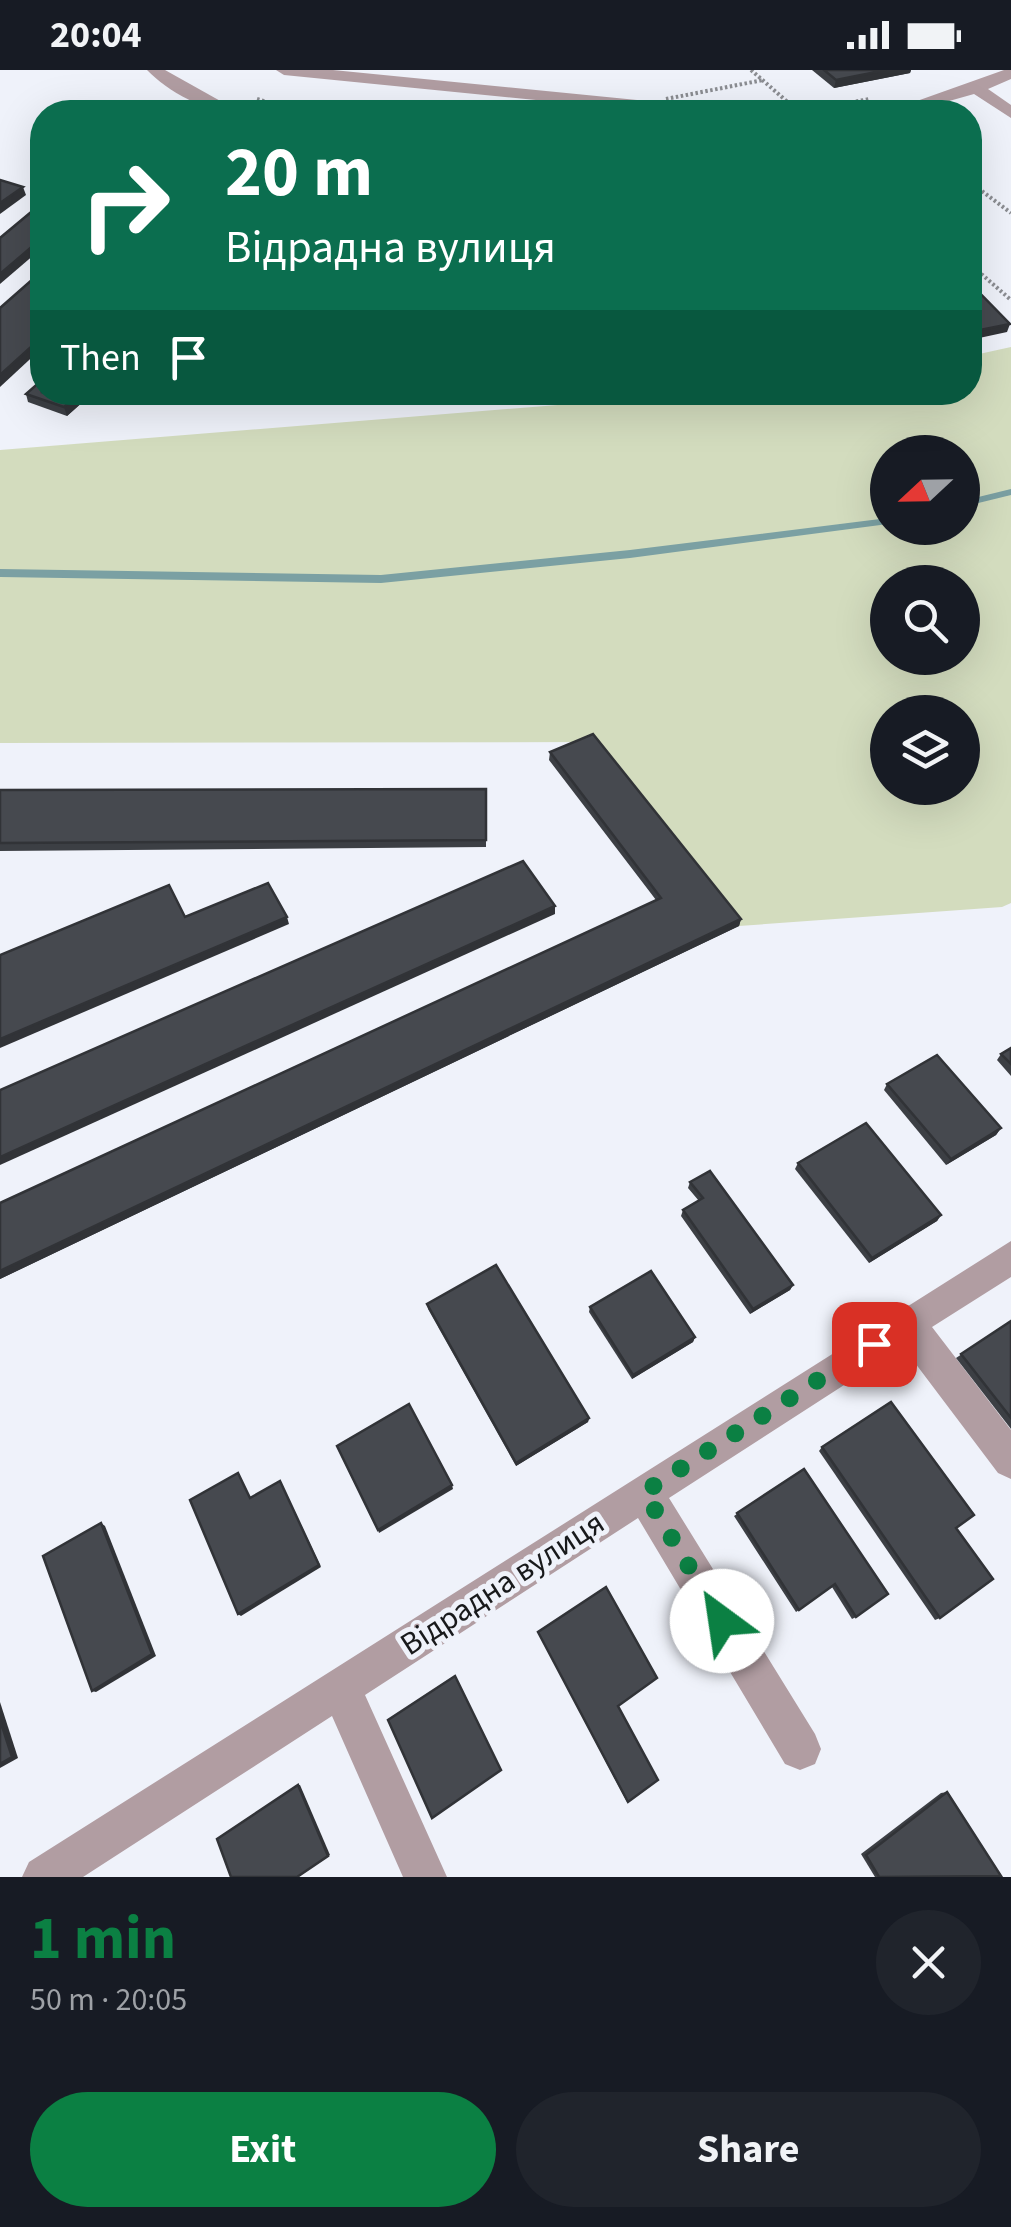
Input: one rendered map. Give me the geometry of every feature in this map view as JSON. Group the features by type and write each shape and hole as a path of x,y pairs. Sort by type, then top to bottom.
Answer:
{"street":[{"path":"155,70 173,84 207,100"},
{"path":"284,70 587,100"},
{"path":"935,100 1011,73"},
{"path":"976,88 1011,113"},
{"name":"Відрадна вулиця","path":"44,1877 1011,1256"},
{"path":"906,1323 1011,1460"},
{"path":"644,1492 800,1750"},
{"path":"340,1687 425,1877"}],"path":[{"path":"752,70 786,100"},
{"path":"662,100 763,80"},
{"path":"982,191 1011,213"},
{"path":"982,275 1011,300"}],"green space":[{"path":"1011,347 1011,903 1002,907 739,926 592,742 0,743 0,450 557,405 982,405 982,353"}],"building":[{"path":"824,70 886,70 836,80"},
{"path":"0,180 23,187 0,203"},
{"path":"30,213 30,248 0,274 0,238"},
{"path":"30,282 30,348 0,375 0,308"},
{"path":"982,295 1010,324 982,330"},
{"path":"593,734 741,919 0,1271 0,1203 661,898 550,752"},
{"path":"486,789 486,840 0,843 0,790"},
{"path":"523,861 555,906 0,1157 0,1090"},
{"path":"268,883 287,917 0,1039 0,955 169,885 185,917"},
{"path":"1011,1048 1011,1064 1001,1054"},
{"path":"937,1055 1001,1128 951,1159 887,1084"},
{"path":"866,1123 941,1215 872,1258 798,1163"},
{"path":"710,1171 793,1285 753,1309 683,1210 703,1198 690,1182"},
{"path":"496,1265 589,1418 516,1463 427,1304"},
{"path":"651,1271 695,1337 633,1375 590,1307"},
{"path":"1011,1321 1011,1418 961,1354"},
{"path":"891,1402 974,1515 956,1528 993,1579 940,1618 822,1447"},
{"path":"409,1404 452,1485 378,1530 337,1446"},
{"path":"804,1469 888,1594 856,1617 835,1584 799,1610 737,1513"},
{"path":"238,1473 250,1498 280,1481 319,1565 238,1614 190,1500"},
{"path":"101,1523 152,1654 92,1691 43,1556"},
{"path":"606,1587 657,1678 618,1706 658,1780 628,1802 538,1632"},
{"path":"455,1676 501,1770 432,1818 388,1720"},
{"path":"0,1720 12,1757 0,1764"},
{"path":"298,1785 328,1856 297,1877 231,1877 217,1839"},
{"path":"947,1792 1001,1876 879,1877 866,1855"}],"waterway":[{"path":"980,500 1011,492"},
{"path":"0,573 381,579 630,554 870,523"}],"route":[{"path":"722,1621 644,1492 874,1344"}]}
